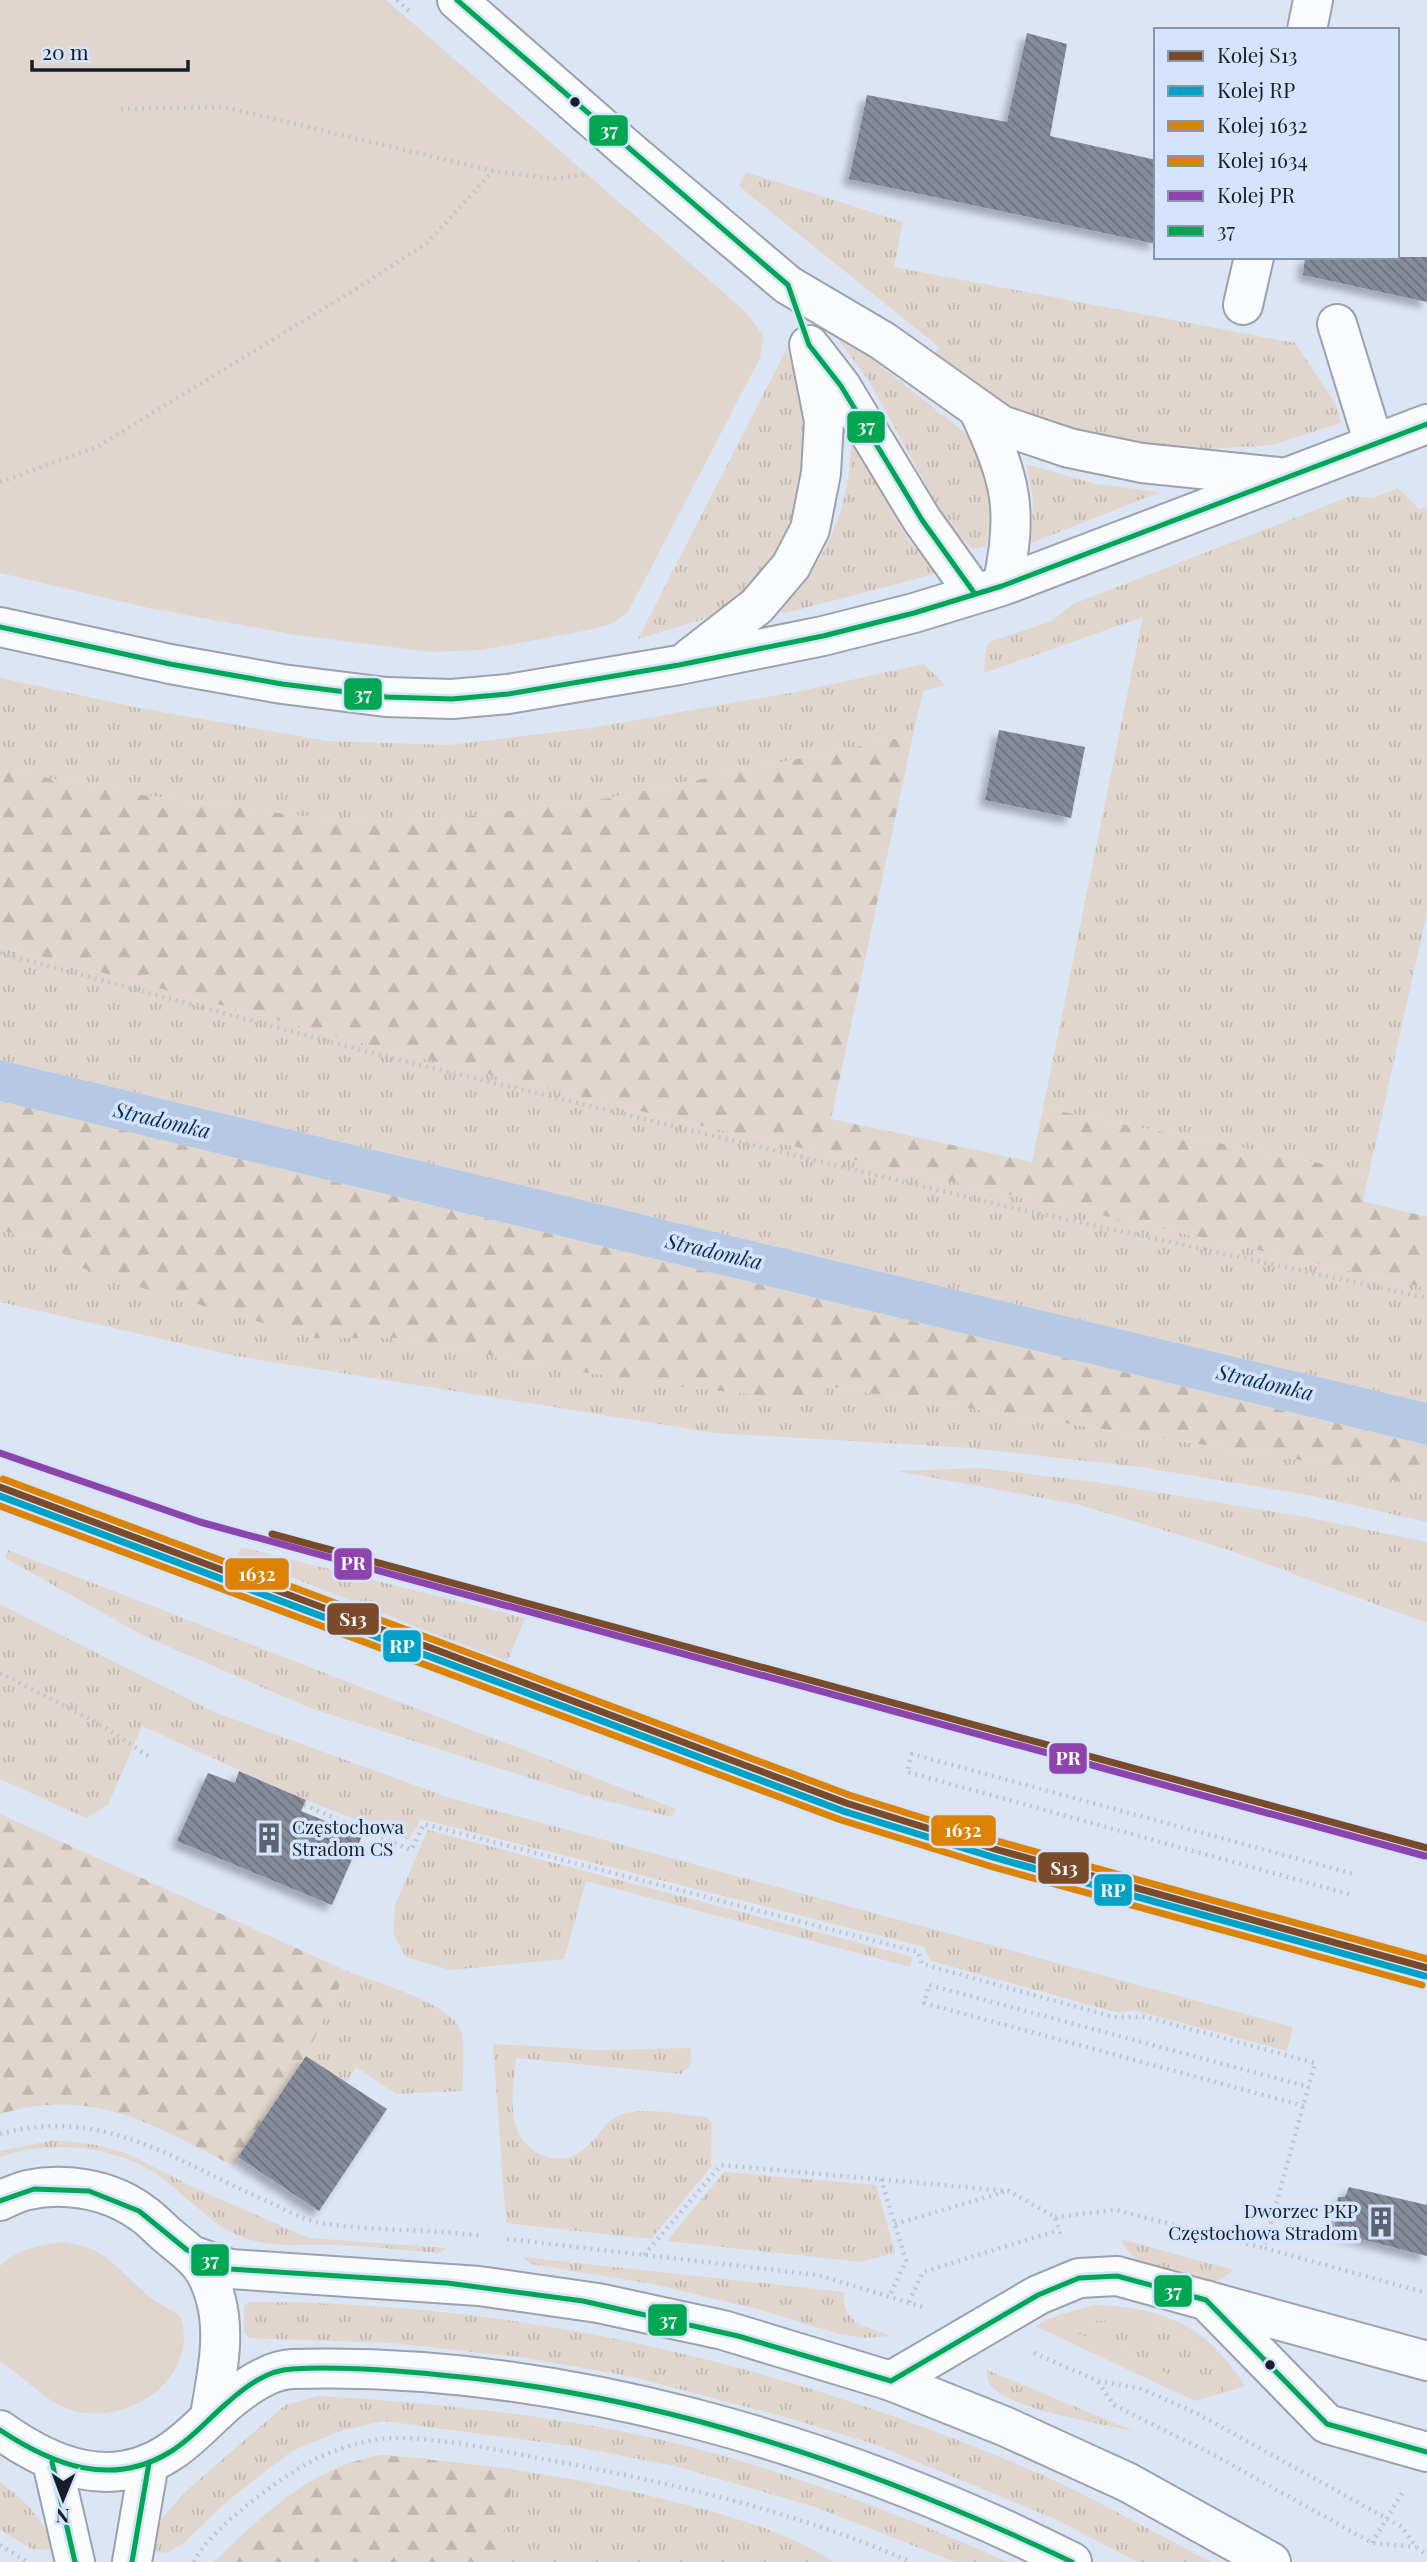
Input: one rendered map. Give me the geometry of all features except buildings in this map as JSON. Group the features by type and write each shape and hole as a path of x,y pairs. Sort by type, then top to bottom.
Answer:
{"street":[{"path":"457,0 627,149 789,285 883,341 1001,425 1069,448 1142,463 1284,478"},
{"path":"1307,28 1313,0"},
{"path":"1243,305 1254,259"},
{"path":"680,665 757,606 791,566 810,529 821,473 824,421 809,345 789,285"},
{"path":"1337,324 1374,444"},
{"path":"809,345 841,386 922,520 988,590"},
{"path":"979,411 1002,459 1011,503 1012,540 988,590"},
{"path":"0,627 170,664 282,684 386,697 452,699 508,694 680,665 823,636 988,590 1427,424"},
{"path":"0,2201 36,2189 63,2187 92,2191 120,2200 142,2213 197,2257 230,2269 399,2279 598,2303 723,2330 891,2381 1004,2426 1127,2482 1271,2562"},
{"path":"197,2257 216,2299 219,2317 219,2359 210,2416"},
{"path":"891,2381 1038,2295 1079,2278 1116,2276 1427,2361"},
{"path":"1206,2300 1327,2424 1418,2468"},
{"path":"0,2430 52,2462 77,2469 112,2471 149,2463 169,2452 253,2382 287,2369 454,2375 578,2394 656,2410 820,2455 916,2490 1005,2528 1072,2562"},
{"path":"52,2462 75,2562"},
{"path":"132,2562 149,2463"}],"path":[{"path":"121,109 224,107 493,172 557,180 597,172"},
{"path":"0,482 97,447 367,282 427,243 493,172"},
{"path":"0,953 383,1056 1000,1205 1427,1298"},
{"path":"0,1672 98,1723 151,1758"},
{"path":"1349,1894 907,1772 912,1754 1354,1874"},
{"path":"304,1805 411,1850 424,1824 918,1952 922,1964 1113,2017 1146,2017 1315,2063 1264,2248"},
{"path":"1304,2106 924,2003 929,1985 1309,2087"},
{"path":"0,2134 33,2126 97,2128 157,2149 219,2180 320,2223 456,2232"},
{"path":"643,2256 721,2165 1009,2191 1055,2217 1116,2210 1427,2293"},
{"path":"881,2179 906,2261 890,2295"},
{"path":"895,2224 1009,2191"},
{"path":"1055,2217 1063,2243"},
{"path":"909,2302 923,2272 1059,2230"},
{"path":"504,2239 818,2276 931,2309"},
{"path":"1024,2349 1098,2381 1142,2389 1198,2414 1402,2528 1416,2547 1427,2555"},
{"path":"1098,2381 1114,2405 1216,2456 1372,2543 1416,2547"},
{"path":"194,2562 211,2538 283,2479 327,2454 364,2442 396,2438 491,2449 653,2480 775,2512 911,2562"},
{"path":"1372,2543 1418,2468"},
{"path":"0,2544 28,2562"}],"green space":[{"path":"0,0 386,0 745,311 763,335 760,358 628,612 611,624 589,630 481,650 431,652 296,635 149,608 0,573"},
{"path":"746,172 903,222 894,267 1295,343 1335,403 1341,423 1272,445 1177,451 1145,448 1020,416 933,355 940,348 739,186"},
{"path":"836,330 965,433 980,459 989,487 990,516 986,546 974,549 953,534 869,381 833,332"},
{"path":"786,350 803,383 808,402 806,492 779,551 756,581 726,608 710,617 638,639"},
{"path":"851,434 908,540 938,573 782,614 782,608 813,570 834,528 847,483"},
{"path":"1026,464 1096,484 1160,492 1031,543 1033,498"},
{"path":"1398,488 1419,509 1427,507 1427,913 1369,1173 1043,1108 1143,617 984,673 985,653 989,642 1052,621 1073,604 1351,496 1373,498"},
{"path":"924,664 945,685 923,691 913,735 609,798 455,818 346,822 135,794 0,769 0,678 139,708 327,741 448,745 591,728 796,692"},
{"path":"913,735 831,1119 1032,1162 1043,1108 1369,1173 1363,1201 1427,1217 1427,1288 690,1123 380,1048 0,945 0,769 135,794 346,822 455,818 609,798"},
{"path":"0,945 380,1048 690,1123 1427,1288 1427,1403 0,1060"},
{"path":"0,1101 1427,1445 1427,1490 1352,1468 826,1386 822,1402 683,1387 540,1366 409,1338 314,1338 125,1283 79,1267 50,1242 0,1230"},
{"path":"0,1230 50,1242 79,1267 314,1338 409,1338 540,1366 822,1401 825,1386 1352,1468 1427,1490 1427,1522 1314,1496 1140,1467 970,1448 715,1433 236,1356 0,1302"},
{"path":"981,1468 1095,1482 1305,1517 1427,1542 1427,1623 1226,1549 1080,1505 897,1471"},
{"path":"241,1547 525,1618 507,1663 238,1556"},
{"path":"8,1550 676,1809 671,1817 583,1795 310,1708 144,1636 5,1558"},
{"path":"0,1604 214,1712 450,1798 1293,2027 1287,2051 1134,2010 1119,2013 931,1961 924,1947 421,1819 409,1840 306,1800 142,1726 108,1805 86,1818 0,1779"},
{"path":"0,1814 347,1971 306,2056 234,2166 149,2124 94,2107 33,2107 0,2114"},
{"path":"428,1830 913,1957 910,1967 586,1881 564,1959 450,1970 406,1957 393,1933 395,1905"},
{"path":"347,1971 411,1995 443,2011 455,2021 461,2031 464,2052 463,2091 396,2094 356,2067 346,2082 306,2056"},
{"path":"493,2044 598,2050 691,2048 690,2066 681,2074 516,2058 513,2115 516,2128 531,2148 551,2158 561,2159 576,2154 590,2144 610,2121 630,2112 652,2111 706,2117 712,2123 711,2167 651,2239 506,2223"},
{"path":"54,2140 97,2145 126,2153 197,2189 309,2238 447,2248 439,2253 360,2246 268,2244 232,2233 149,2170 109,2153 65,2147 21,2151 0,2157 0,2151"},
{"path":"724,2172 876,2185 895,2253 861,2262 667,2241"},
{"path":"1120,2239 1234,2270 1213,2284 1173,2275 1137,2259"},
{"path":"63,2242 94,2250 104,2256 146,2294 176,2313 182,2321 183,2347 176,2367 164,2384 148,2398 129,2407 108,2413 86,2413 66,2408 0,2362 0,2266 21,2252 37,2246"},
{"path":"522,2257 844,2292 846,2311 851,2317 865,2326 891,2336 865,2338 839,2334 761,2310 653,2284 531,2264"},
{"path":"250,2302 349,2304 545,2326 642,2344 738,2368 925,2428 1017,2464 1091,2499 1211,2562 1137,2562 1055,2519 874,2444 634,2377 520,2357 392,2343 250,2338 244,2333 244,2306"},
{"path":"1094,2305 1142,2310 1182,2324 1216,2348 1245,2386 1223,2393 1223,2370 1218,2364 1210,2362 1201,2350 1154,2326 1148,2331 1134,2328 1123,2320 1078,2321 1075,2332 1113,2344 1140,2367 1154,2367 1204,2392 1208,2397 1195,2401 1035,2326 1052,2317"},
{"path":"1123,2320 1134,2328 1153,2326 1201,2350 1210,2362 1218,2364 1223,2370 1223,2393 1208,2397 1204,2392 1140,2367 1123,2350 1104,2340 1089,2340 1075,2333 1077,2321"},
{"path":"987,2370 1136,2432 1022,2404 992,2387"},
{"path":"319,2396 523,2415 675,2443 832,2491 903,2517 1007,2562 955,2562 815,2507 675,2466 572,2446 384,2421 343,2430 292,2451 226,2502 184,2543 167,2553 152,2551 162,2518 186,2491 285,2405"},
{"path":"382,2455 528,2472 635,2492 714,2512 775,2532 834,2562 214,2562 290,2495 334,2470"},
{"path":"382,2455 514,2469 500,2562 214,2562 270,2510 311,2481 357,2461"},
{"path":"0,2482 33,2512 56,2550 32,2549 0,2530"}],"water":[{"name":"Stradomka","path":"0,1060 1427,1403 1427,1445 0,1101"}],"rail line":[{"name":"PR","path":"0,1453 200,1522 1425,1856"},
{"name":"1632","path":"3,1479 849,1795 1000,1842 1427,1959"},
{"name":"S13","path":"0,1487 846,1803 998,1850 1427,1968"},
{"name":"RP","path":"0,1496 843,1811 996,1858 1425,1976"},
{"name":"1634","path":"0,1506 841,1820 993,1867 1422,1985"},
{"name":"S13","path":"272,1534 1427,1848"}],"transit line":[{"name":"37","path":"457,0 788,285 809,345 841,386 922,520 975,594"},
{"name":"37","path":"0,627 170,664 282,684 386,697 452,699 508,694 679,665 823,636 914,613 1002,586 1427,424"},
{"name":"37","path":"0,2201 34,2189 89,2191 139,2211 187,2250 230,2269 447,2283 583,2301 738,2336 891,2381"},
{"name":"37","path":"891,2381 1038,2295 1079,2278 1117,2276 1206,2300 1327,2424 1427,2452"},
{"name":"37","path":"0,2430 62,2462 83,2468 126,2469 148,2463 170,2452 249,2385 283,2370 385,2370 524,2385 606,2399 765,2440 920,2496 1072,2562"},
{"name":"37","path":"52,2462 75,2562"},
{"name":"37","path":"132,2562 149,2463"}],"place":[{"name":"Częstochowa Stradom CS","path":"269,1838"},
{"name":"Dworzec PKP Częstochowa Stradom","path":"1381,2222"}]}
